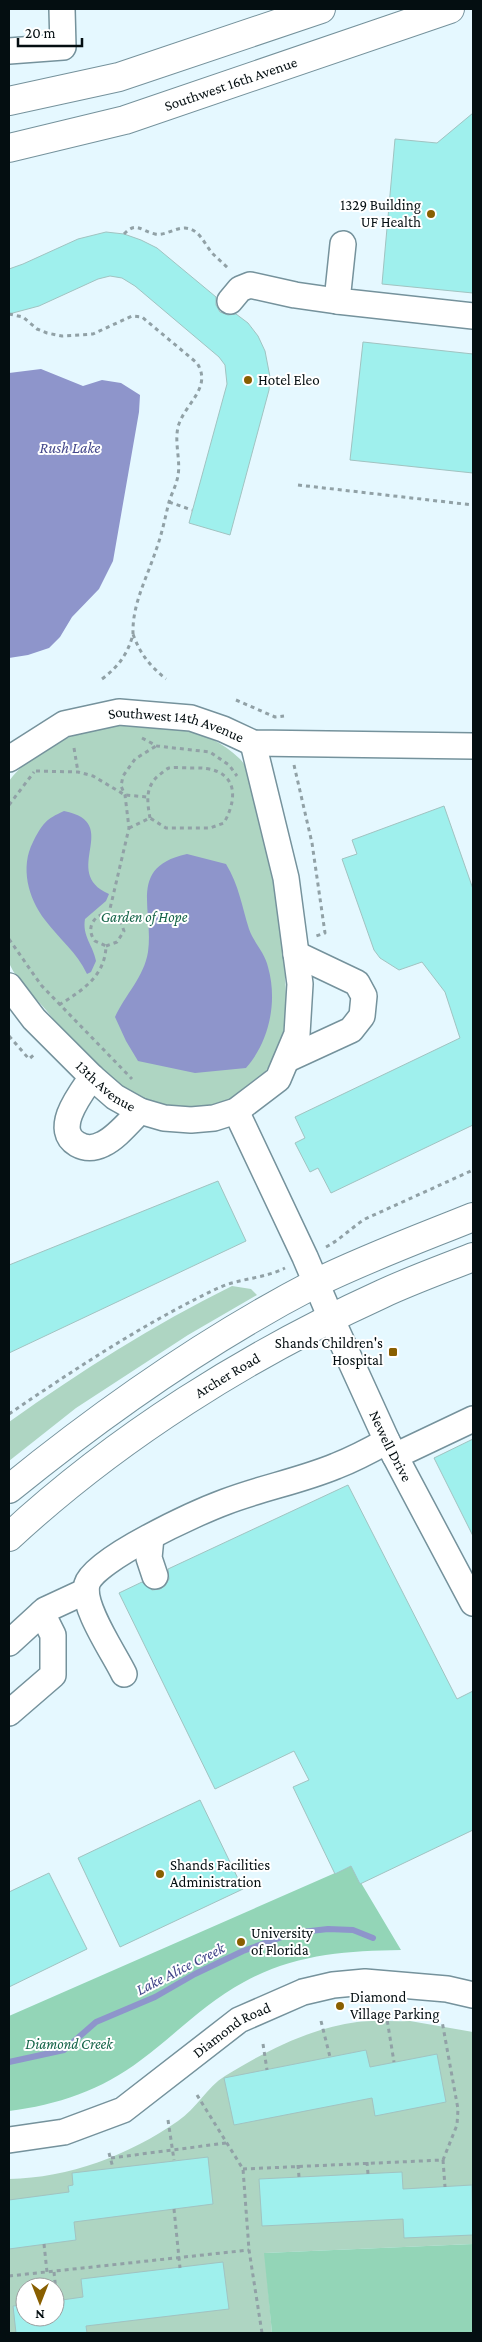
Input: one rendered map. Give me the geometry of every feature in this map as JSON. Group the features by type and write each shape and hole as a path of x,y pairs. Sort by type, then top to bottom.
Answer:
{"main road":[{"path":"9,101 119,77 321,9"},
{"name":"Southwest 16th Avenue","path":"9,148 134,117 450,9"},
{"path":"9,1489 65,1443 130,1396 233,1330 317,1283 373,1257 473,1217"},
{"name":"Archer Road","path":"9,1537 87,1471 146,1428 257,1358 331,1318 383,1293 473,1257"}],"street":[{"path":"9,51 63,47 62,9"},
{"path":"337,301 343,244"},
{"path":"230,301 240,289 250,285 301,296 473,316"},
{"name":"Southwest 14th Avenue","path":"9,759 64,724 119,712 191,718 223,729 252,743 473,746"},
{"name":"13th Avenue","path":"9,986 34,1020 92,1077 115,1097 140,1111 164,1118 190,1120 214,1118 236,1111 278,1080 297,1034 304,946 252,743"},
{"path":"288,1059 350,1030 362,1016 364,996 357,983 304,946"},
{"path":"92,1077 76,1101 68,1119 67,1131 73,1141 83,1147 92,1148 104,1144 140,1111"},
{"name":"Newell Drive","path":"236,1111 317,1283 331,1318 391,1448 473,1603"},
{"path":"124,1674 89,1606 86,1591 89,1580 96,1570 150,1537 226,1501 274,1488 473,1419"},
{"path":"150,1537 149,1558 154,1576"},
{"path":"9,1642 42,1613 86,1591"},
{"path":"9,1713 53,1675 53,1635 42,1613"},
{"name":"Diamond Road","path":"9,2140 64,2132 123,2110 239,2020 303,1992 333,1985 364,1982 447,1989 473,1995"}],"path":[{"path":"124,234 133,227 139,226 160,235 176,229 192,230 199,234 216,257 250,285"},
{"path":"9,314 23,317 37,329 62,336 93,334 132,316 142,317 197,363 203,376 200,389 187,406 178,429 178,480 169,502 158,545 135,609 133,634 129,647 114,669 102,679"},
{"path":"298,485 473,505"},
{"path":"169,502 192,510"},
{"path":"133,634 138,648 146,660 166,679"},
{"path":"236,700 275,717 284,716"},
{"path":"139,737 157,746 210,752 229,765 242,783"},
{"path":"78,772 72,748 83,745"},
{"path":"109,913 129,828 125,796 121,786 123,776 135,758 157,746"},
{"path":"294,763 312,843 325,932 304,946"},
{"path":"9,805 35,771 44,764"},
{"path":"208,767 221,773 234,792 234,801 224,823 210,828 166,828 150,818 147,797 153,782 168,768 208,767"},
{"path":"35,771 78,772 93,776 125,796 147,797"},
{"path":"129,828 150,818"},
{"path":"109,913 120,920 124,931 117,942 106,946 95,941 91,924 97,916 109,913"},
{"path":"9,938 41,985 133,1080"},
{"path":"59,1005 91,981 102,969 106,946"},
{"path":"9,1036 29,1058 42,1047"},
{"path":"305,1257 339,1240 350,1228 365,1219 473,1170"},
{"path":"9,1414 137,1333 214,1290 232,1282 277,1272"},
{"path":"386,2014 394,2062"},
{"path":"321,2021 330,2057"},
{"path":"442,2021 458,2109 457,2125 443,2160 446,2187"},
{"path":"263,2044 267,2070"},
{"path":"197,2095 243,2169 250,2250 262,2333"},
{"path":"168,2120 174,2160"},
{"path":"111,2158 226,2143"},
{"path":"109,2153 113,2168"},
{"path":"243,2169 298,2165 443,2160"},
{"path":"367,2162 368,2174"},
{"path":"298,2165 299,2177"},
{"path":"174,2209 180,2268"},
{"path":"44,2244 47,2272"},
{"path":"9,2276 250,2250"},
{"path":"54,2272 55,2277"}],"green space":[{"name":"Garden of Hope","path":"118,722 167,726 198,733 212,739 240,759 251,777 260,807 269,845 281,931 285,972 285,1028 278,1051 260,1078 235,1097 220,1103 185,1108 161,1104 138,1096 117,1083 97,1068 79,1049 22,983 10,965 7,950 9,921 9,781 31,758 58,742"},
{"path":"232,1286 251,1289 257,1295 188,1335 76,1408 9,1461 9,1422 118,1350"},
{"name":"Diamond Creek","path":"351,1866 401,1950 340,1953 282,1965 244,1982 216,1999 154,2050 111,2080 62,2100 9,2111 9,2016"},
{"path":"370,2021 410,2021 473,2032 473,2244 265,2253 272,2333 9,2333 9,2179 31,2178 76,2169 119,2154 178,2121 225,2076 255,2058 305,2035 339,2025"},
{"path":"473,2244 473,2333 272,2333 264,2253"}],"water":[{"name":"Rush Lake","path":"41,369 83,386 102,380 121,383 140,395 139,412 113,561 99,589 72,617 60,637 49,648 28,655 9,658 9,373"},
{"path":"64,811 81,817 89,826 91,837 89,873 95,885 109,894 106,901 85,919 86,936 96,961 91,972 87,974 78,959 50,927 39,911 30,892 28,882 27,862 33,842 45,823"},
{"path":"187,854 226,864 237,888 249,929 268,967 272,994 269,1021 261,1046 246,1068 195,1073 138,1061 115,1017 143,970 146,961 149,936 147,892 150,879 156,869 168,860"}],"building":[{"name":"1329 Building UF Health","path":"473,113 473,293 382,284 395,139 437,143"},
{"name":"Hotel Eleo","path":"106,232 124,234 157,248 216,297 216,305 220,312 228,315 236,314 248,323 258,336 265,351 270,377 269,390 230,535 189,523 227,384 225,365 219,357 135,286 122,278 110,276 98,279 39,306 9,314 9,269 78,239"},
{"path":"363,342 473,354 473,473 350,460"},
{"path":"444,806 473,889 473,1125 331,1193 318,1168 310,1172 295,1143 305,1138 295,1117 460,1038 445,992 422,962 399,970 380,958 374,950 342,859 357,854 352,840"},
{"path":"218,1181 246,1241 9,1353 9,1265"},
{"path":"473,1439 473,1536 434,1458"},
{"path":"348,1485 457,1699 473,1691 473,1830 360,1884 351,1866 335,1874 293,1787 309,1780 294,1751 215,1789 119,1593 142,1582 152,1590 160,1589 165,1586 169,1579 168,1569"},
{"name":"Shands Facilities Administration","path":"200,1800 243,1889 120,1947 78,1858"},
{"path":"49,1873 87,1949 9,1987 9,1892"},
{"path":"366,2050 370,2067 437,2054 446,2102 375,2116 372,2098 234,2125 224,2078"},
{"path":"208,2157 213,2204 74,2222 76,2240 9,2249 9,2200 69,2192 68,2186 73,2185 72,2173"},
{"path":"402,2172 403,2189 472,2185 473,2235 404,2238 403,2219 262,2226 259,2179"},
{"path":"223,2262 229,2309 86,2326 87,2333 16,2333 15,2327 65,2327 65,2300 83,2297 81,2279"},
{"path":"13,2306 15,2306 15,2324"}],"waterway":[{"name":"Lake Alice Creek","path":"9,2062 64,2050 96,2022 155,1997 195,1974 243,1951 293,1933 328,1929 353,1930 373,1938"}],"place":[{"name":"1329 Building UF Health","path":"431,214"},
{"name":"Hotel Eleo","path":"248,380"},
{"name":"Shands Children's Hospital","path":"393,1352"},
{"name":"Shands Facilities Administration","path":"160,1874"},
{"name":"University of Florida","path":"241,1942"},
{"name":"Diamond Village Parking","path":"340,2006"}]}
